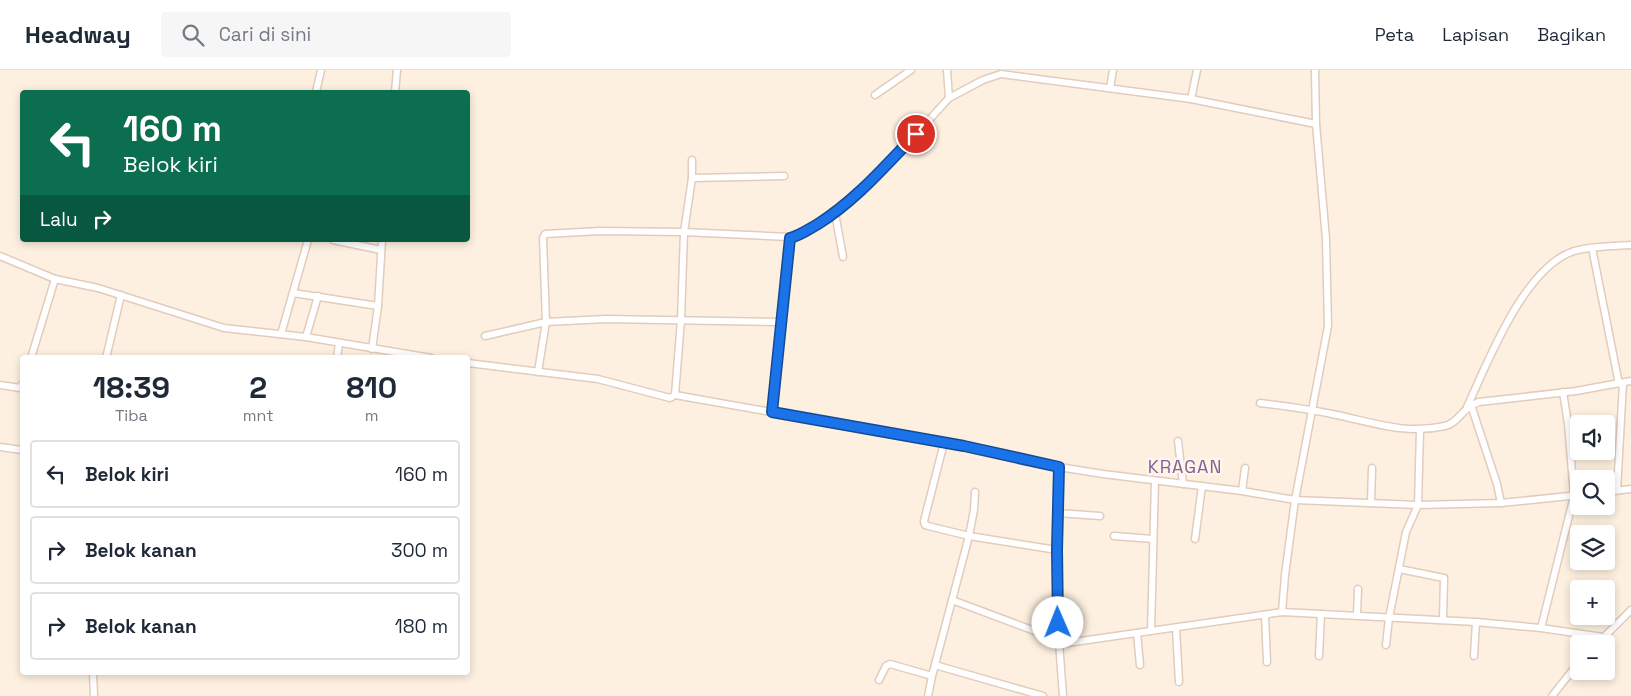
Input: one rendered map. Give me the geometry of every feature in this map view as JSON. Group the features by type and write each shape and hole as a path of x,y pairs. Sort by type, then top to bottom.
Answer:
{"street":[{"path":"316,90 321,70"},
{"path":"396,90 397,70"},
{"path":"875,95 911,70"},
{"path":"947,70 948,98"},
{"path":"1110,88 1113,70"},
{"path":"1191,99 1198,70"},
{"path":"1282,612 1284,575 1295,500 1328,319 1326,239 1316,124 1315,70"},
{"path":"538,372 546,322 543,238 545,234 600,231 684,232 790,238 799,235 835,214 864,188 948,98 983,80 1001,74 1191,99 1316,124"},
{"path":"675,395 681,320 684,232 692,178 692,160"},
{"path":"692,178 784,176"},
{"path":"835,214 843,257"},
{"path":"772,412 790,238"},
{"path":"281,334 307,242"},
{"path":"343,242 381,250"},
{"path":"372,349 378,306 382,242"},
{"path":"1501,503 1497,484 1469,406 1503,331 1534,280 1543,270 1568,254 1592,248 1631,245"},
{"path":"1592,248 1621,384 1617,490 1631,489"},
{"path":"0,256 55,279 98,288 224,328 306,337 411,355"},
{"path":"32,355 55,279"},
{"path":"293,293 378,306"},
{"path":"107,355 121,295"},
{"path":"306,337 318,296"},
{"path":"485,336 546,322 606,319 782,322"},
{"path":"337,355 339,343"},
{"path":"470,363 598,379 670,398 675,395 944,444 964,446 1059,467 1242,491 1295,500 1418,505 1501,503 1570,496"},
{"path":"1260,402 1312,410 1395,428 1420,430 1449,425 1469,406 1479,402 1631,382"},
{"path":"0,385 20,388"},
{"path":"1563,392 1573,470"},
{"path":"1386,645 1389,618 1406,532 1418,505 1420,430"},
{"path":"1178,441 1183,484"},
{"path":"944,444 924,523 928,526 969,536 1057,550"},
{"path":"0,446 20,450"},
{"path":"1059,467 1057,550 1059,642 1064,696"},
{"path":"1242,491 1245,468"},
{"path":"1371,503 1372,468"},
{"path":"1152,631 1155,481"},
{"path":"1195,539 1202,486"},
{"path":"928,696 969,536 975,492"},
{"path":"1058,513 1100,516"},
{"path":"1541,628 1571,515"},
{"path":"1114,536 1153,539"},
{"path":"1398,569 1445,579 1443,620"},
{"path":"1356,615 1358,588"},
{"path":"952,600 1059,642 1067,643 1282,612 1476,622 1541,628 1584,635"},
{"path":"1606,635 1631,610"},
{"path":"1265,614 1268,662"},
{"path":"1319,656 1321,614"},
{"path":"1474,656 1476,622"},
{"path":"1176,628 1179,682"},
{"path":"1137,633 1140,665"},
{"path":"879,680 886,666 890,664 932,676"},
{"path":"935,665 1043,696"},
{"path":"1552,696 1570,673"},
{"path":"93,675 94,696"}],"district":[{"name":"KRAGAN","path":"1185,467"}],"route":[{"path":"916,134 864,188 835,214 799,235 790,238 772,412 944,444 964,446 1059,467 1058,623"}]}
